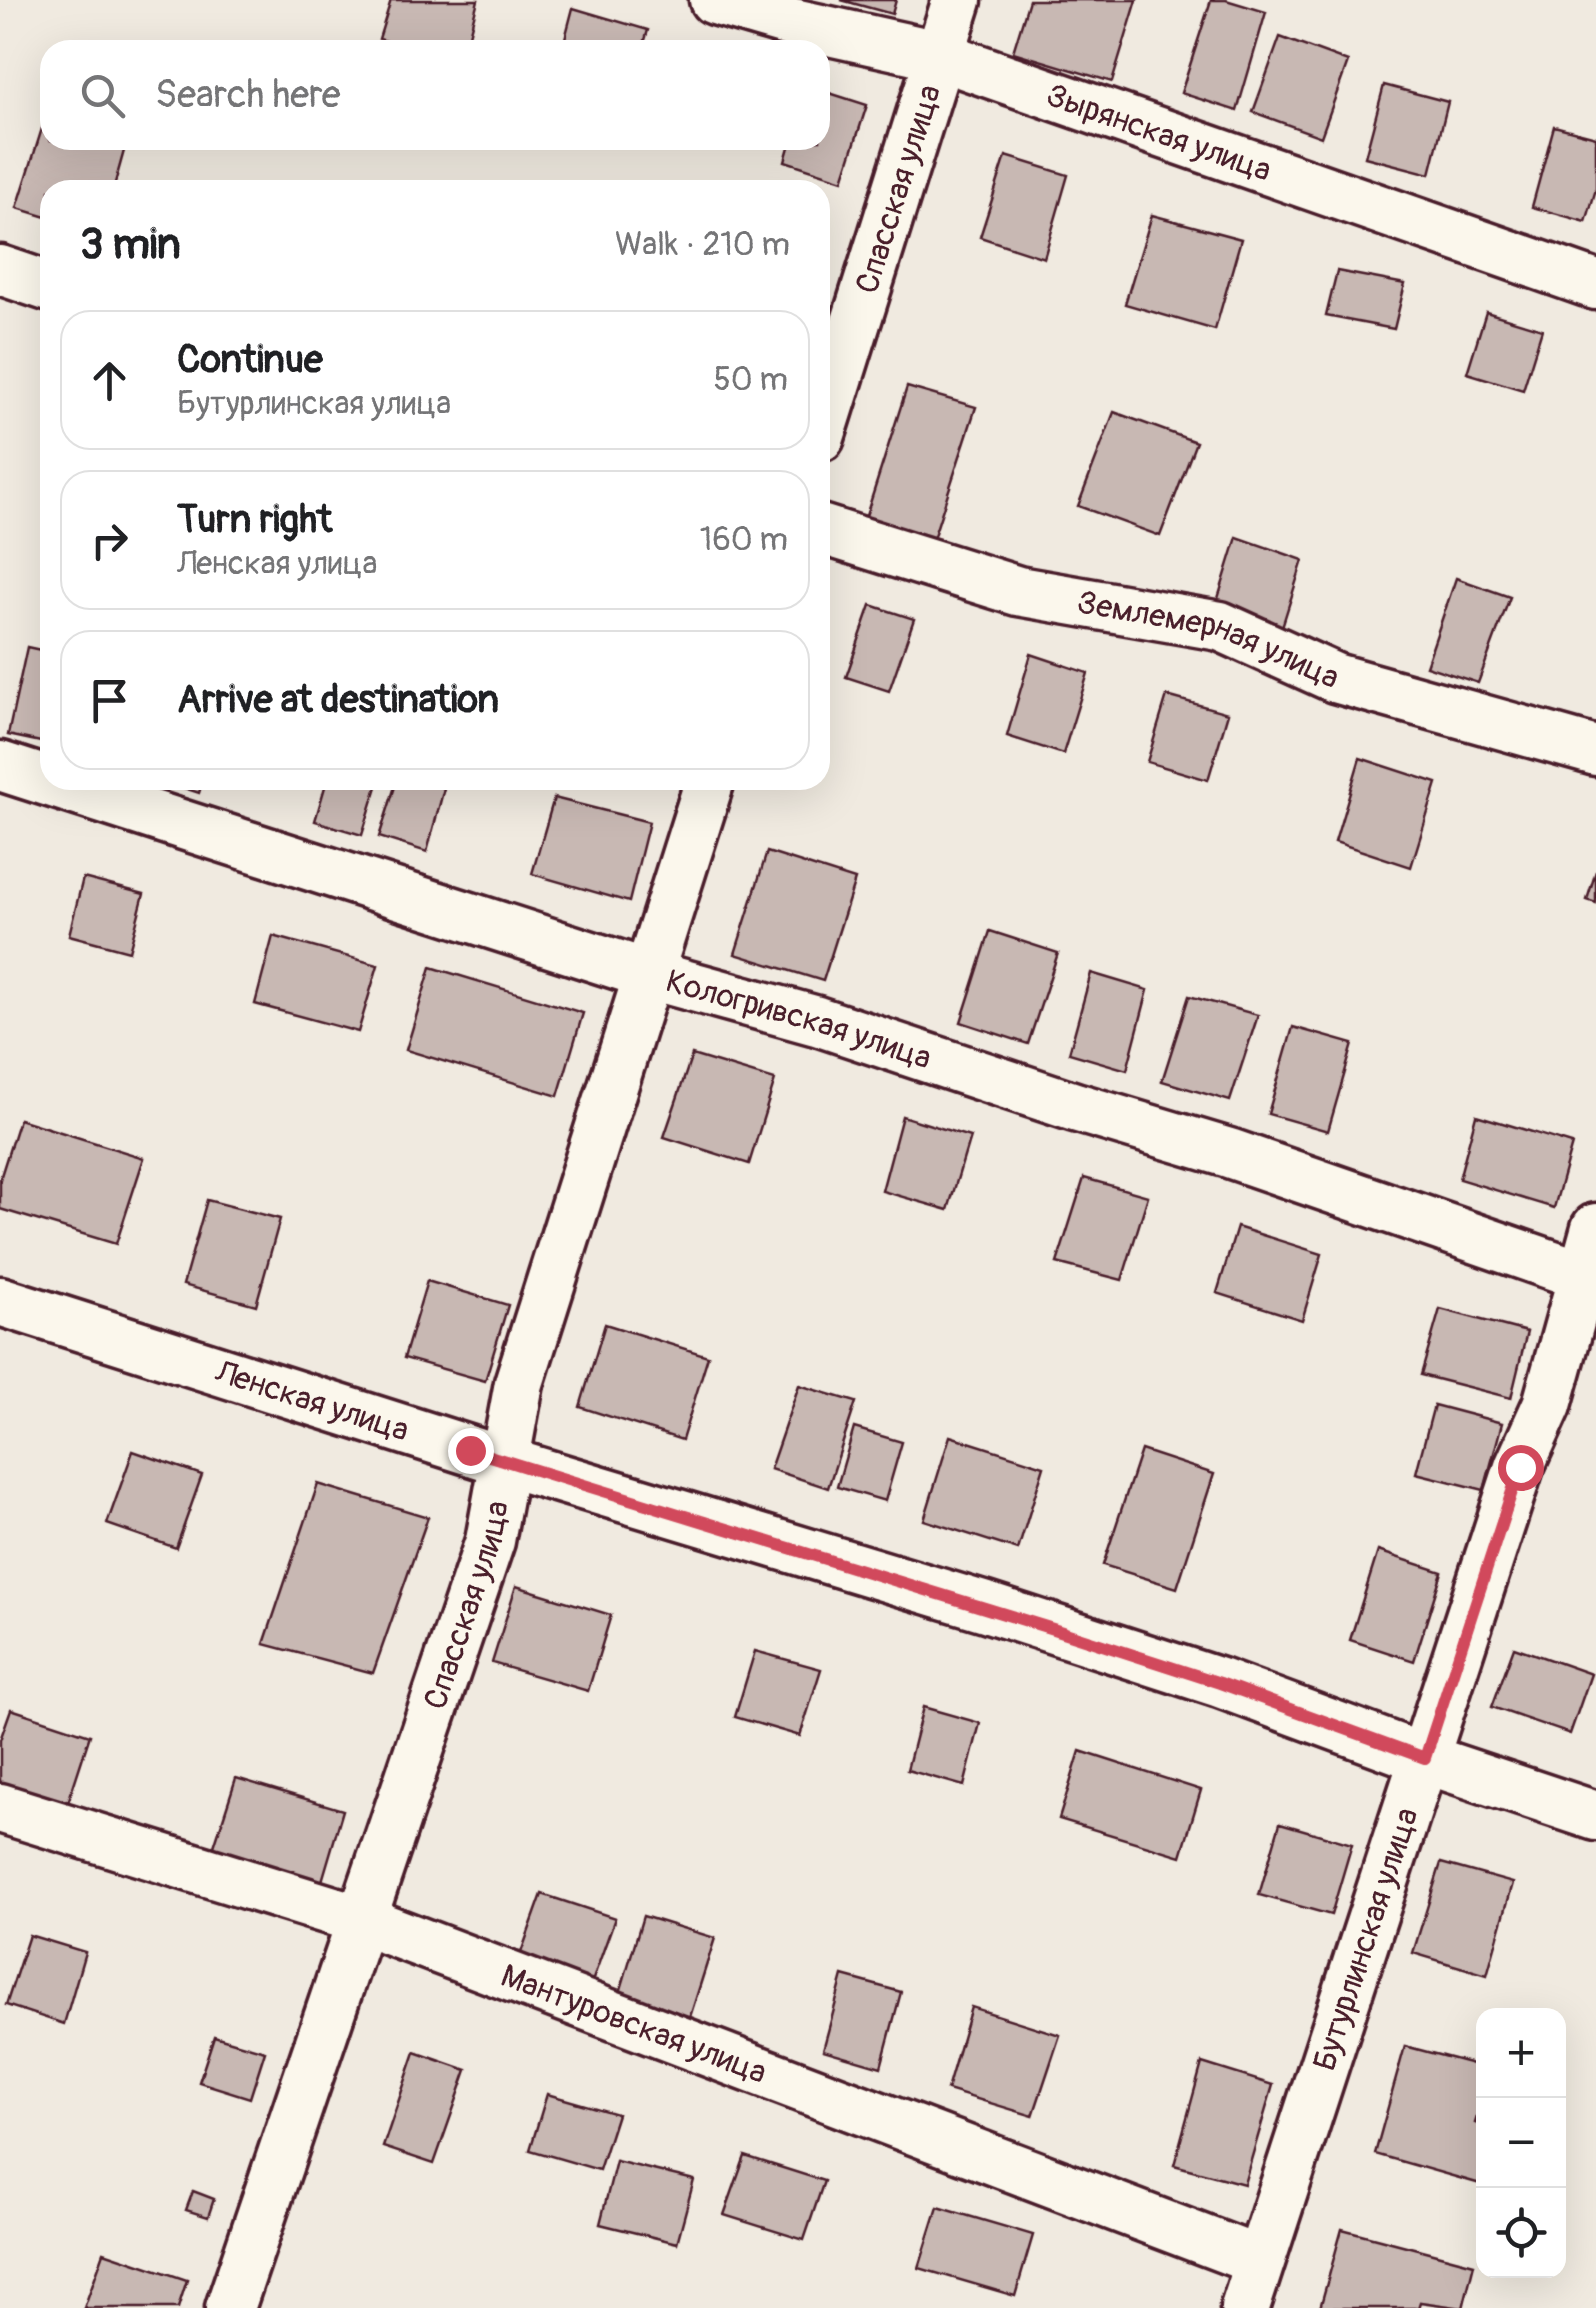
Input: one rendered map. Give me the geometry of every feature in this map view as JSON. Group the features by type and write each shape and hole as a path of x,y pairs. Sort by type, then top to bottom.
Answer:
{"street":[{"name":"Зырянская улица","path":"714,0 793,23 938,55 1596,285"},
{"name":"Спасская улица","path":"830,406 957,0"},
{"path":"0,270 40,284"},
{"name":"Землемерная улица","path":"830,532 1018,591 1220,626 1335,678 1596,752"},
{"name":"Кологривская улица","path":"0,766 40,779"},
{"name":"Кологривская улица","path":"75,790 647,974 817,1021 1229,1154 1588,1278"},
{"name":"Спасская улица","path":"230,2308 490,1541 519,1383 707,790"},
{"name":"Бутурлинская улица","path":"1244,2308 1520,1467 1547,1405 1588,1278 1596,1228"},
{"name":"Ленская улица","path":"0,1301 506,1462 1022,1619 1220,1683 1596,1816"},
{"name":"Мантуровская улица","path":"0,1808 359,1920 1259,2261"}],"building":[{"path":"391,0 478,0 468,40 379,39"},
{"path":"841,0 896,0 892,14"},
{"path":"1029,0 1137,0 1112,82 1013,52"},
{"path":"1211,0 1226,0 1266,12 1237,111 1181,93"},
{"path":"573,8 648,30 645,40 565,40"},
{"path":"1280,37 1348,62 1321,137 1253,112"},
{"path":"1384,85 1448,102 1430,174 1365,157"},
{"path":"830,93 867,105 843,180 785,161 788,150 830,150"},
{"path":"1554,126 1596,137 1596,189 1586,222 1532,207"},
{"path":"40,135 40,150 124,150 116,180 40,180 40,215 17,208"},
{"path":"1006,156 1068,175 1044,258 980,237"},
{"path":"1152,215 1241,239 1215,330 1125,304"},
{"path":"1337,271 1405,284 1394,329 1326,316"},
{"path":"1486,312 1542,329 1523,390 1467,373"},
{"path":"907,387 976,407 933,539 865,519"},
{"path":"1114,412 1196,442 1160,536 1078,506"},
{"path":"1237,537 1303,560 1282,627 1216,605"},
{"path":"1456,578 1510,597 1478,683 1426,666"},
{"path":"871,605 914,619 889,691 846,677"},
{"path":"27,647 40,650 40,742 8,735"},
{"path":"1031,654 1088,673 1063,754 1007,736"},
{"path":"1167,696 1228,713 1208,780 1147,762"},
{"path":"1360,758 1437,783 1411,867 1335,842"},
{"path":"324,790 376,790 362,835 315,821"},
{"path":"394,790 443,790 427,852 379,837"},
{"path":"554,798 649,822 629,902 532,874"},
{"path":"767,852 855,880 823,981 735,954"},
{"path":"1596,871 1596,903 1587,900"},
{"path":"83,878 144,894 129,951 69,935"},
{"path":"990,931 1058,953 1028,1044 961,1022"},
{"path":"273,936 378,965 358,1032 255,1004"},
{"path":"431,967 583,1013 558,1096 406,1050"},
{"path":"1091,973 1148,990 1127,1070 1069,1053"},
{"path":"1189,996 1258,1015 1230,1101 1162,1081"},
{"path":"1293,1027 1353,1044 1328,1131 1268,1114"},
{"path":"692,1055 775,1080 749,1164 664,1137"},
{"path":"1476,1115 1572,1144 1554,1208 1459,1179"},
{"path":"902,1116 970,1137 948,1210 882,1191"},
{"path":"19,1119 144,1158 116,1244 0,1209 0,1179"},
{"path":"1084,1178 1148,1196 1122,1280 1057,1263"},
{"path":"207,1200 280,1219 256,1305 183,1285"},
{"path":"1237,1227 1322,1254 1302,1320 1217,1293"},
{"path":"427,1281 508,1305 485,1381 404,1358"},
{"path":"1440,1309 1527,1332 1511,1398 1421,1375"},
{"path":"605,1324 708,1356 682,1440 580,1407"},
{"path":"799,1385 856,1402 828,1488 770,1469"},
{"path":"1434,1405 1502,1423 1484,1490 1416,1473"},
{"path":"854,1428 902,1442 885,1501 837,1487"},
{"path":"950,1436 1044,1466 1018,1550 924,1520"},
{"path":"1141,1450 1214,1474 1177,1588 1103,1565"},
{"path":"133,1451 202,1475 176,1548 107,1524"},
{"path":"318,1484 428,1517 373,1673 264,1644"},
{"path":"1378,1551 1442,1572 1414,1661 1350,1640"},
{"path":"516,1586 611,1615 588,1691 492,1663"},
{"path":"1514,1647 1591,1674 1570,1734 1492,1707"},
{"path":"755,1651 821,1669 800,1736 735,1717"},
{"path":"923,1707 980,1723 964,1786 907,1770"},
{"path":"11,1709 90,1735 64,1815 0,1792 0,1740"},
{"path":"1080,1751 1201,1790 1181,1856 1059,1819"},
{"path":"236,1778 343,1810 317,1898 208,1865"},
{"path":"1280,1823 1352,1844 1331,1915 1259,1895"},
{"path":"1441,1863 1513,1883 1487,1975 1413,1953"},
{"path":"542,1894 615,1918 591,1985 518,1961"},
{"path":"643,1916 715,1938 690,2017 619,1996"},
{"path":"29,1935 85,1952 64,2024 6,2005"},
{"path":"843,1976 901,1992 881,2067 823,2050"},
{"path":"971,2007 1060,2035 1033,2116 947,2090"},
{"path":"214,2036 265,2051 250,2098 199,2082"},
{"path":"1405,2046 1476,2065 1476,2183 1375,2154"},
{"path":"415,2052 467,2070 434,2164 383,2147"},
{"path":"1202,2063 1273,2085 1244,2184 1174,2165"},
{"path":"547,2094 617,2114 599,2170 530,2150"},
{"path":"745,2156 824,2181 804,2240 724,2215"},
{"path":"616,2161 694,2180 677,2243 600,2224"},
{"path":"193,2191 214,2199 208,2217 186,2210"},
{"path":"938,2207 1033,2235 1015,2296 919,2268"},
{"path":"1342,2229 1474,2264 1463,2308 1420,2302 1418,2308 1320,2308"},
{"path":"104,2252 187,2280 178,2308 84,2308"}],"route":[{"path":"470,1450 986,1607 1220,1683 1425,1758 1520,1467"}]}
